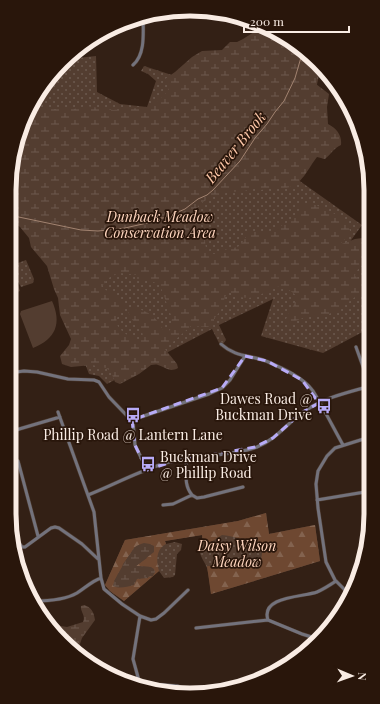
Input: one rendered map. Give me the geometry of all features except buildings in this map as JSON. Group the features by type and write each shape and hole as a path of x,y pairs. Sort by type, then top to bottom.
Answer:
{"street":[{"path":"133,65 141,54 143,23"},
{"path":"221,344 234,353 267,361 302,380 312,391 343,445"},
{"path":"356,347 364,369"},
{"path":"132,420 209,394 222,388 230,380 245,356"},
{"path":"16,372 37,372 99,382 109,397 132,420 135,428 135,445 147,470"},
{"path":"88,495 147,470 171,462 241,451 260,445 273,438 304,411 319,403 364,388"},
{"path":"58,412 94,512 101,578 107,592 140,616 151,620 160,617 188,590"},
{"path":"16,430 60,417"},
{"path":"346,591 336,581 326,562 316,484 318,471 327,456 335,448 364,439"},
{"path":"186,459 185,481 188,490 197,498 243,487"},
{"path":"18,461 38,536"},
{"path":"317,500 364,491"},
{"path":"163,505 172,504 192,495"},
{"path":"18,541 22,547 25,547 50,528 55,527 59,528 82,544 98,559"},
{"path":"39,601 70,596 95,580 101,578"},
{"path":"268,620 266,612 278,601 317,592 336,581"},
{"path":"139,680 133,659 140,616"},
{"path":"196,628 268,620 313,637"},
{"path":"152,684 178,686 182,688"}],"highlighted area":[{"path":"245,356 267,361 302,380 319,403 301,413 273,438 255,447 171,462 147,470 135,445 132,420 222,388"}],"green space":[{"name":"Dunback Meadow Conservation Area","path":"257,29 287,45 317,71 316,84 329,94 327,107 328,124 338,133 341,138 341,145 334,149 325,159 317,157 304,176 292,187 261,190 256,186 244,191 218,195 209,198 202,203 196,209 207,250 210,253 216,254 226,249 237,247 250,232 271,231 292,220 297,216 301,204 316,205 337,215 347,224 351,233 339,245 355,239 364,238 364,265 360,267 355,276 364,280 364,297 355,297 338,310 324,316 308,316 288,324 285,322 297,296 289,290 282,287 277,287 272,288 262,294 248,298 240,297 229,292 225,297 221,310 214,319 214,322 208,327 191,326 165,349 177,364 178,368 170,370 157,365 151,365 139,374 120,384 115,382 111,372 106,368 92,365 71,367 62,364 60,356 69,345 71,339 60,315 58,298 47,266 31,247 29,238 16,224 17,167 25,134 37,107 46,109 74,109 86,106 113,110 151,107 167,92 170,86 165,79 192,57 202,51 222,50 230,42 237,42","holes":["120,273 137,275 137,280 151,281 160,285 172,318 171,328 169,331 164,331 154,317 147,312 132,308 128,310 129,315 142,332 143,336 141,340 128,336 120,330 117,318 124,306 111,293 101,287 110,277"]},
{"name":"Dunback Meadow Conservation Area","path":"280,41 305,59 319,73 316,89 287,172 362,225 349,243 364,241 364,331 323,353 261,336 273,299 219,325 226,340 221,347 212,329 107,384 99,376 89,374 24,193 16,185 17,167 25,134 29,123 45,93 59,75 76,58 96,56 97,92 120,104 147,107 156,81 148,74 141,71 144,66 283,111"},
{"path":"26,260 34,279 33,283 21,287 17,278 16,269 18,263"},
{"path":"16,282 20,291 16,293"},
{"path":"52,301 56,316 55,329 47,340 33,348 20,314 21,311"},
{"name":"Daisy Wilson Meadow","path":"266,513 269,534 315,525 320,561 211,594 207,568 200,552 203,542 202,535 165,541 166,544 175,542 182,544 181,550 177,554 175,575 173,577 164,578 159,571 124,601 110,591 105,585 125,540 238,521"},
{"name":"Daisy Wilson Meadow","path":"266,513 269,534 315,525 320,561 211,594 207,566 237,568 257,564 261,561 262,553 266,546 262,542 222,535 211,542 203,543 202,535 165,541 166,544 160,549 158,556 157,563 159,571 124,601 110,591 105,585 125,540 238,521","holes":["135,547 147,558 136,566 151,567 148,578 114,581 121,571 123,564"]},
{"path":"144,543 154,546 154,552 136,566 151,567 155,572 153,576 137,579 134,585 131,586 121,588 113,586 119,572 135,547"},
{"path":"84,605 92,610 95,620 82,638 80,644 81,650 54,622 67,627 83,622 84,617 81,606"}],"waterway":[{"name":"Beaver Brook","path":"16,216 81,230 98,231 125,228 147,223 185,209 213,190 240,161 255,138 284,101 295,78 301,56"}],"place":[{"name":"Dawes Road @ Buckman Drive","path":"324,406"},
{"name":"Phillip Road @ Lantern Lane","path":"133,415"},
{"name":"Buckman Drive @ Phillip Road","path":"148,464"}]}
